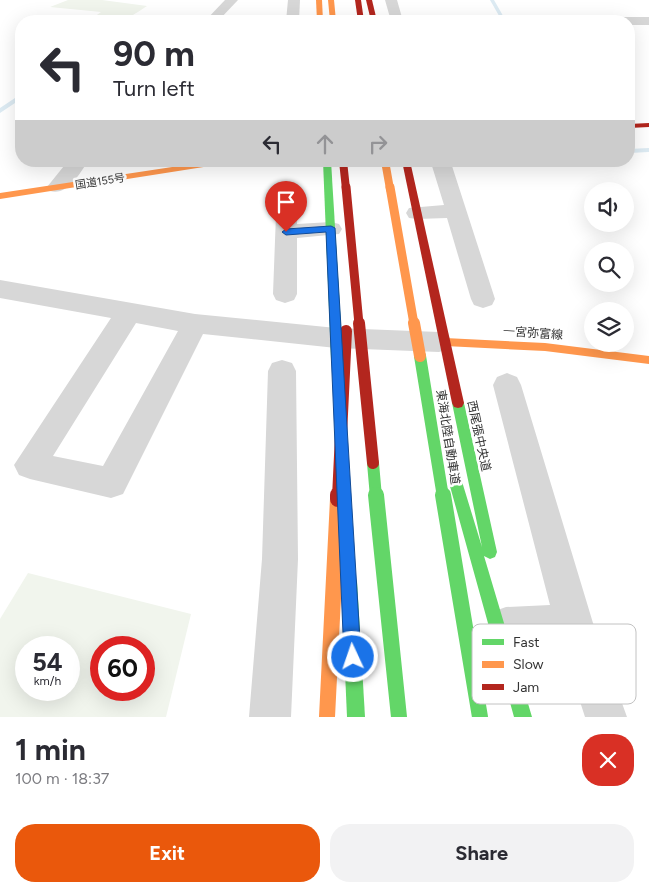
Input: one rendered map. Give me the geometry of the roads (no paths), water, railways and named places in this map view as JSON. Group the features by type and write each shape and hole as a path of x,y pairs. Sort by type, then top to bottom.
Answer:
{"main road":[{"path":"319,0 320,15"},
{"path":"331,0 332,15"},
{"path":"358,0 360,15"},
{"path":"369,0 373,15"},
{"path":"635,126 649,125"},
{"name":"国道155号","path":"0,196 190,167"},
{"path":"328,167 347,548"},
{"path":"327,717 346,326 342,167"},
{"path":"343,167 398,717"},
{"name":"東海北陸自動車道","path":"386,167 421,360 472,669"},
{"name":"西尾張中央道","path":"407,167 492,560"},
{"name":"一宮弥富線","path":"445,342 545,347 649,360"},
{"path":"421,360 497,624"},
{"path":"348,568 356,717"},
{"path":"496,579 506,624"},
{"name":"東海北陸自動車道","path":"478,704 480,717"},
{"path":"520,704 524,717"},
{"path":"521,704 524,717"}],"street":[{"path":"217,15 232,0"},
{"path":"286,0 294,0 293,15"},
{"path":"391,0 395,15"},
{"path":"635,20 649,20"},
{"path":"57,187 74,167"},
{"path":"442,167 483,299"},
{"path":"285,294 287,188"},
{"path":"417,213 456,211"},
{"path":"286,232 331,228"},
{"path":"0,289 195,324 336,338 445,342"},
{"path":"129,312 30,465 111,483 195,324"},
{"path":"270,717 280,559 282,371"},
{"path":"507,385 574,623 551,624"},
{"path":"602,704 606,717"}],"waterway":[{"path":"492,0 501,15"},
{"path":"0,111 15,100"},
{"path":"635,151 649,150"}]}
